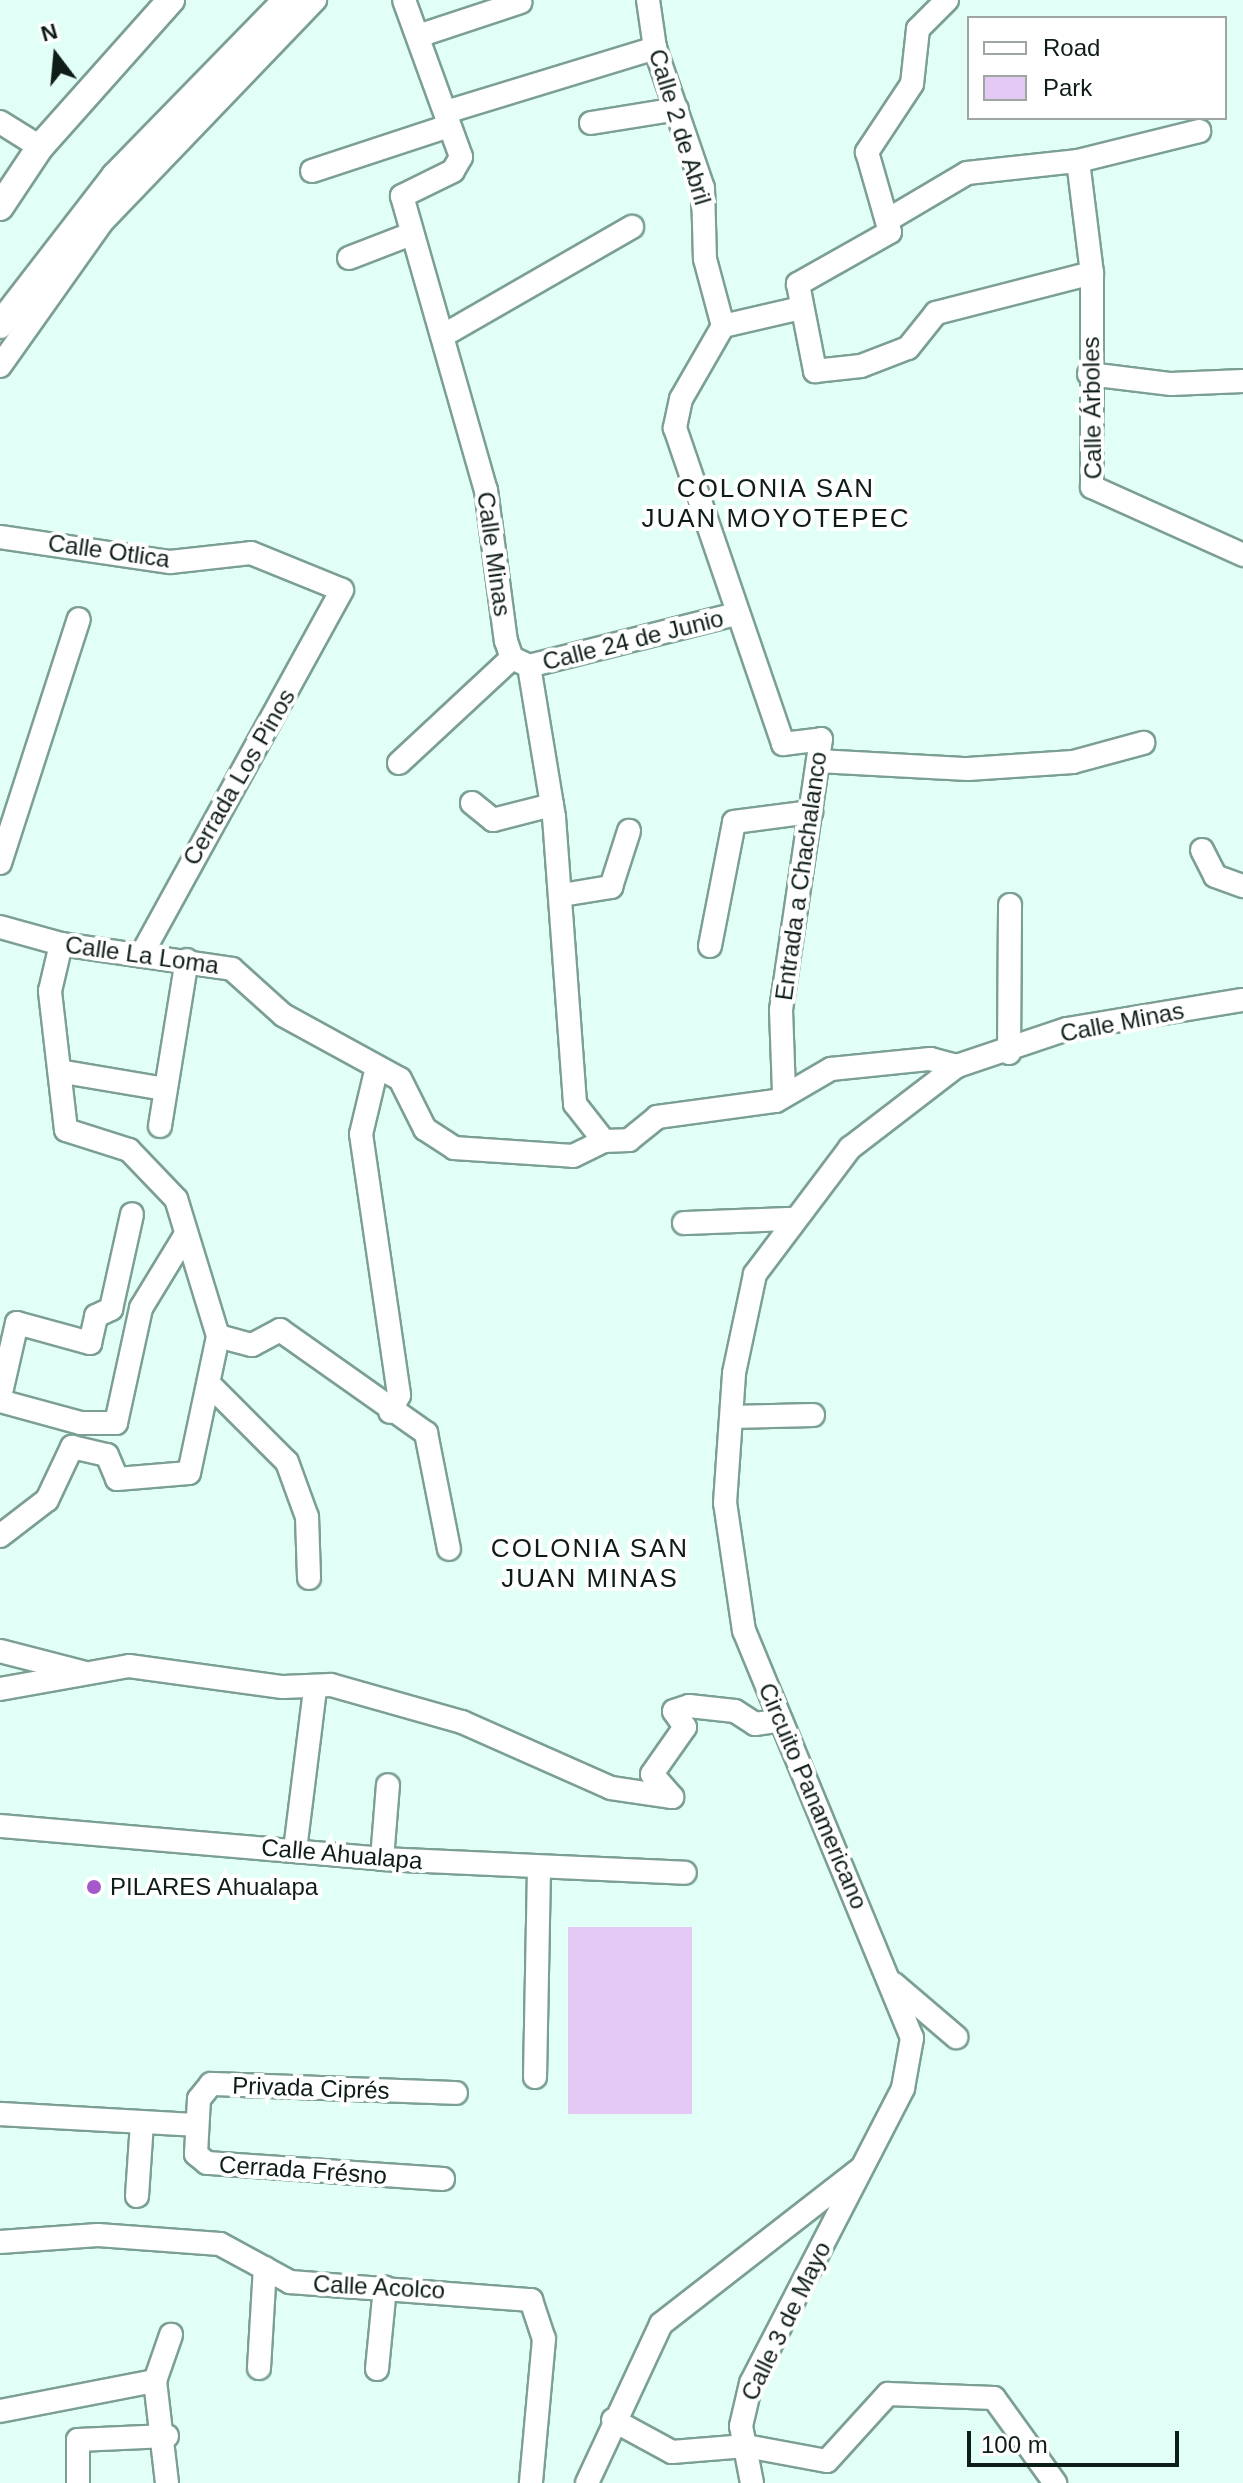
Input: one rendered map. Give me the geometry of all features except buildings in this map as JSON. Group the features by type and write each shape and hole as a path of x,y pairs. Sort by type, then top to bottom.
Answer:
{"main road":[{"path":"0,207 40,147 171,0"},
{"path":"0,325 115,176 287,0"}],"street":[{"path":"0,366 111,212 315,0"},
{"name":"Calle Minas","path":"404,0 448,119 460,166 405,189 411,234 444,335 486,490 552,805 562,895 575,1104 604,1141"},
{"name":"Calle 2 de Abril","path":"648,0 655,48 703,188 705,259 723,326"},
{"path":"947,0 918,29 912,84 867,152 891,218 890,232 798,284 815,371 861,366 908,348 936,313 1092,273"},
{"path":"418,36 521,2"},
{"path":"312,171 448,119 655,48"},
{"path":"591,123 677,109"},
{"path":"0,122 40,147"},
{"path":"891,218 967,173 1078,161 1199,131"},
{"name":"Calle Árboles","path":"1078,161 1092,273 1089,374 1092,487 1243,555"},
{"path":"444,335 632,227"},
{"path":"349,258 411,234"},
{"path":"736,614 675,428 681,399 723,326 801,308"},
{"path":"1089,374 1171,384 1243,381"},
{"name":"Calle Otlica","path":"0,537 170,562 251,553 334,581 341,600"},
{"name":"Cerrada Los Pinos","path":"141,955 341,600"},
{"name":"Calle 24 de Junio","path":"521,662 736,614"},
{"name":"Entrada a Chachalanco","path":"736,614 783,744 821,739 781,1010 784,1093"},
{"path":"0,863 79,619"},
{"path":"399,763 521,662"},
{"path":"818,761 983,768 1073,762 1143,743"},
{"path":"472,803 493,820 552,805"},
{"path":"710,946 734,822 811,812"},
{"path":"562,895 611,887 629,831"},
{"path":"1202,850 1215,876 1243,886"},
{"path":"1009,1053 1010,905"},
{"name":"Calle La Loma","path":"0,927 61,944 232,969 283,1015 400,1079 425,1129 454,1148 573,1156 604,1141 629,1140 657,1117 757,1105 846,1067 930,1059 957,1066"},
{"path":"61,944 50,991 64,1072 66,1130 129,1150 176,1199 218,1336 211,1386 182,1477 117,1479 107,1455 72,1447"},
{"path":"160,1126 187,960"},
{"name":"Calle Minas","path":"957,1066 1009,1053 1067,1029 1243,1000"},
{"name":"Circuito Panamericano","path":"587,2483 613,2420 668,2317 863,2167 903,2088 912,2038 893,1983 815,1791 776,1721 744,1631 730,1550 732,1417 755,1274 790,1219 850,1148 957,1066"},
{"path":"377,1067 361,1134 399,1395 390,1412"},
{"path":"64,1072 164,1089"},
{"path":"132,1214 111,1309 96,1316 90,1343 17,1323 0,1399 81,1423 120,1418 141,1308 186,1234"},
{"path":"684,1223 747,1215 790,1219"},
{"path":"218,1336 252,1345 280,1330 431,1441 449,1549"},
{"path":"211,1386 287,1462 307,1517 309,1578"},
{"path":"732,1417 813,1415"},
{"path":"0,1536 47,1500 81,1423"},
{"path":"0,1651 27,1664 87,1673"},
{"path":"0,1689 129,1666 315,1689 331,1685 462,1722 611,1788 672,1797 652,1774 685,1727 674,1711 689,1706 735,1711 755,1724 776,1721"},
{"path":"295,1850 315,1689"},
{"path":"382,1859 388,1785"},
{"name":"Calle Ahualapa","path":"0,1826 382,1859 685,1873"},
{"path":"535,2077 539,1867"},
{"path":"893,1983 956,2037"},
{"name":"Privada Ciprés","path":"197,2125 201,2093 211,2084 456,2093"},
{"path":"0,2114 197,2125"},
{"path":"137,2196 142,2122"},
{"name":"Cerrada Frésno","path":"197,2125 196,2154 207,2163 443,2179"},
{"name":"Calle 3 de Mayo","path":"752,2483 741,2426 751,2383 863,2167"},
{"name":"Calle Acolco","path":"0,2242 98,2235 220,2244 290,2282 531,2300 544,2339 531,2483"},
{"path":"259,2368 265,2268"},
{"path":"377,2369 385,2287"},
{"path":"167,2483 167,2436 155,2381 171,2335"},
{"path":"0,2411 155,2381"},
{"path":"613,2420 672,2452 746,2446 827,2461 888,2394 994,2398 1055,2483"},
{"path":"78,2483 78,2440 167,2436"}],"green space":[{"path":"568,1927 692,1927 692,2114 568,2114"}],"place":[{"name":"PILARES Ahualapa","path":"94,1887"}],"district":[{"name":"COLONIA SAN JUAN MOYOTEPEC","path":"776,504"},
{"name":"COLONIA SAN JUAN MINAS","path":"590,1564"}]}
